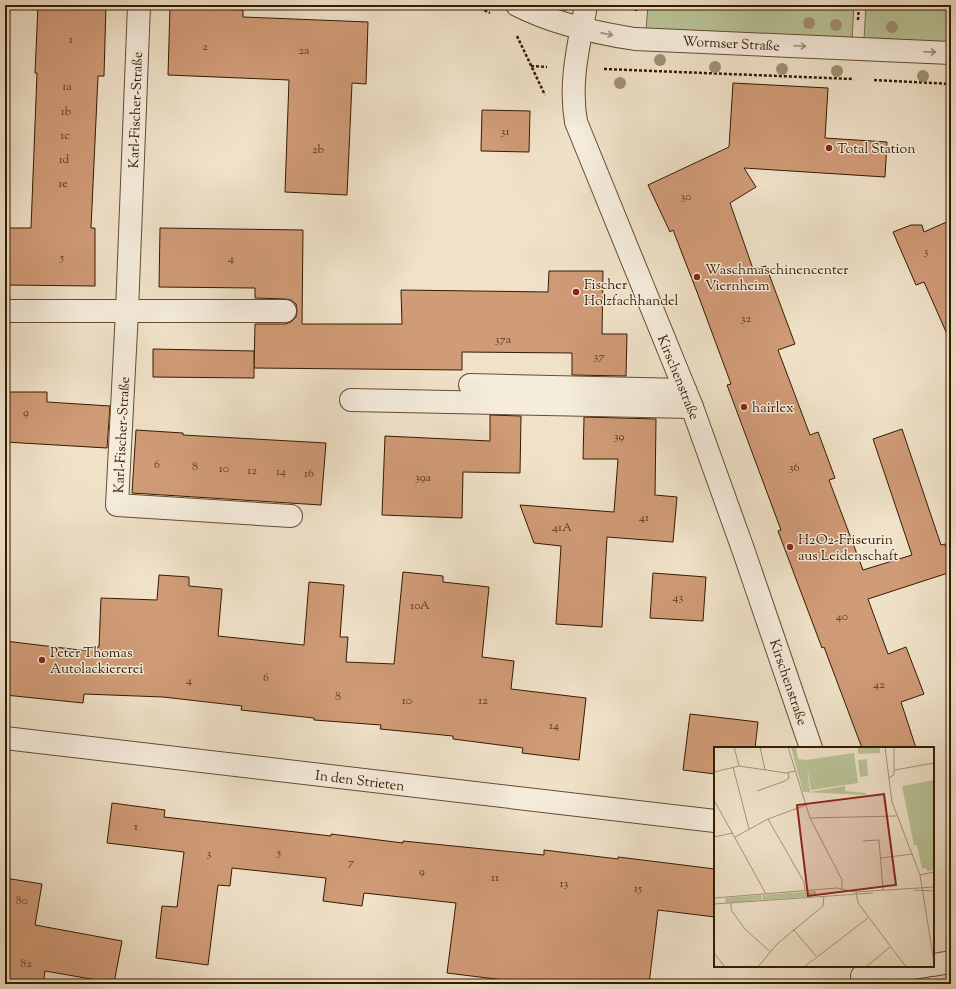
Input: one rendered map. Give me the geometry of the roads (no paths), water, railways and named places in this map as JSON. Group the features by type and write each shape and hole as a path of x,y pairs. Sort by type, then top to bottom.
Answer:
{"street":[{"name":"Karl-Fischer-Straße","path":"139,5 127,311 117,505 291,516"},
{"name":"Wormser Straße","path":"516,5 557,21 581,28 635,39 951,53"},
{"name":"Kirschenstraße","path":"586,5 581,28 573,86 573,105 576,122 688,398 744,552 811,747"},
{"path":"5,311 285,311"},
{"path":"470,385 688,398"},
{"path":"351,400 688,398"},
{"name":"In den Strieten","path":"5,738 714,821"},
{"path":"934,965 951,962"},
{"path":"862,975 919,967"}],"place":[{"name":"Total Station","path":"829,148"},
{"name":"Waschmaschinencenter Viernheim","path":"697,277"},
{"name":"Fischer Holzfachhandel","path":"576,292"},
{"name":"hairlex","path":"744,407"},
{"name":"H2O2-Friseurin aus Leidenschaft","path":"790,547"},
{"name":"Peter Thomas Autolackiererei","path":"42,660"}]}
